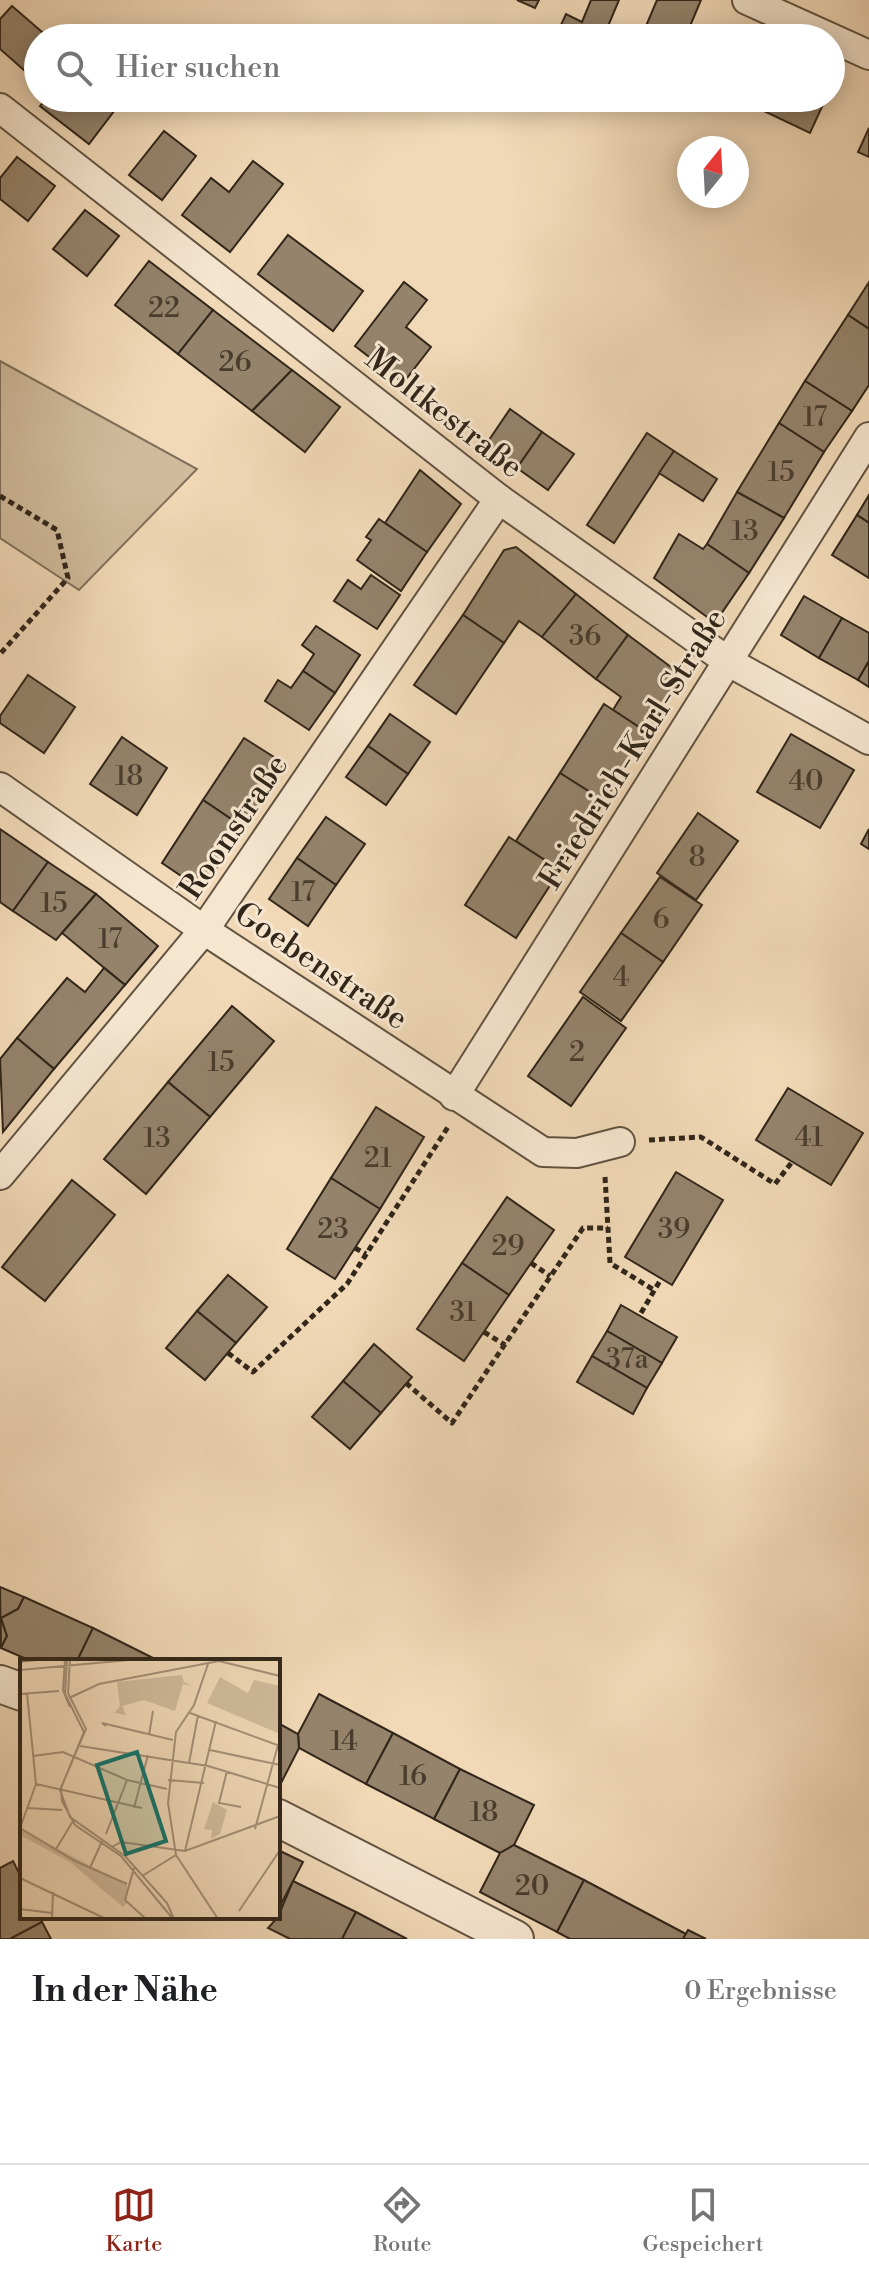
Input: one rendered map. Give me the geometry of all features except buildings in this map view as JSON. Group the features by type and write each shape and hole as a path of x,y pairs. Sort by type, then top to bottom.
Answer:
{"street":[{"path":"747,0 800,24"},
{"path":"845,44 869,55"},
{"name":"Moltkestraße","path":"0,108 499,499 729,662 869,740"},
{"name":"Friedrich-Karl-Straße","path":"459,1099 869,437"},
{"name":"Roonstraße","path":"0,1175 204,930 499,499"},
{"name":"Goebenstraße","path":"0,787 204,930 543,1152 577,1153 612,1144"},
{"path":"0,1684 20,1691"},
{"path":"280,1819 515,1939"}],"path":[{"path":"0,496 57,530 68,578 0,654"},
{"path":"228,1353 253,1372 347,1284 459,1099"},
{"path":"654,1290 610,1263 608,1228 612,1144 701,1137 775,1184 792,1162"},
{"path":"406,1383 452,1423 583,1228 608,1228"},
{"path":"355,1248 366,1254"},
{"path":"531,1263 551,1276"},
{"path":"641,1313 661,1279"},
{"path":"484,1332 505,1345"}],"shaded area":[{"path":"0,361 197,469 79,590 0,538"}]}
